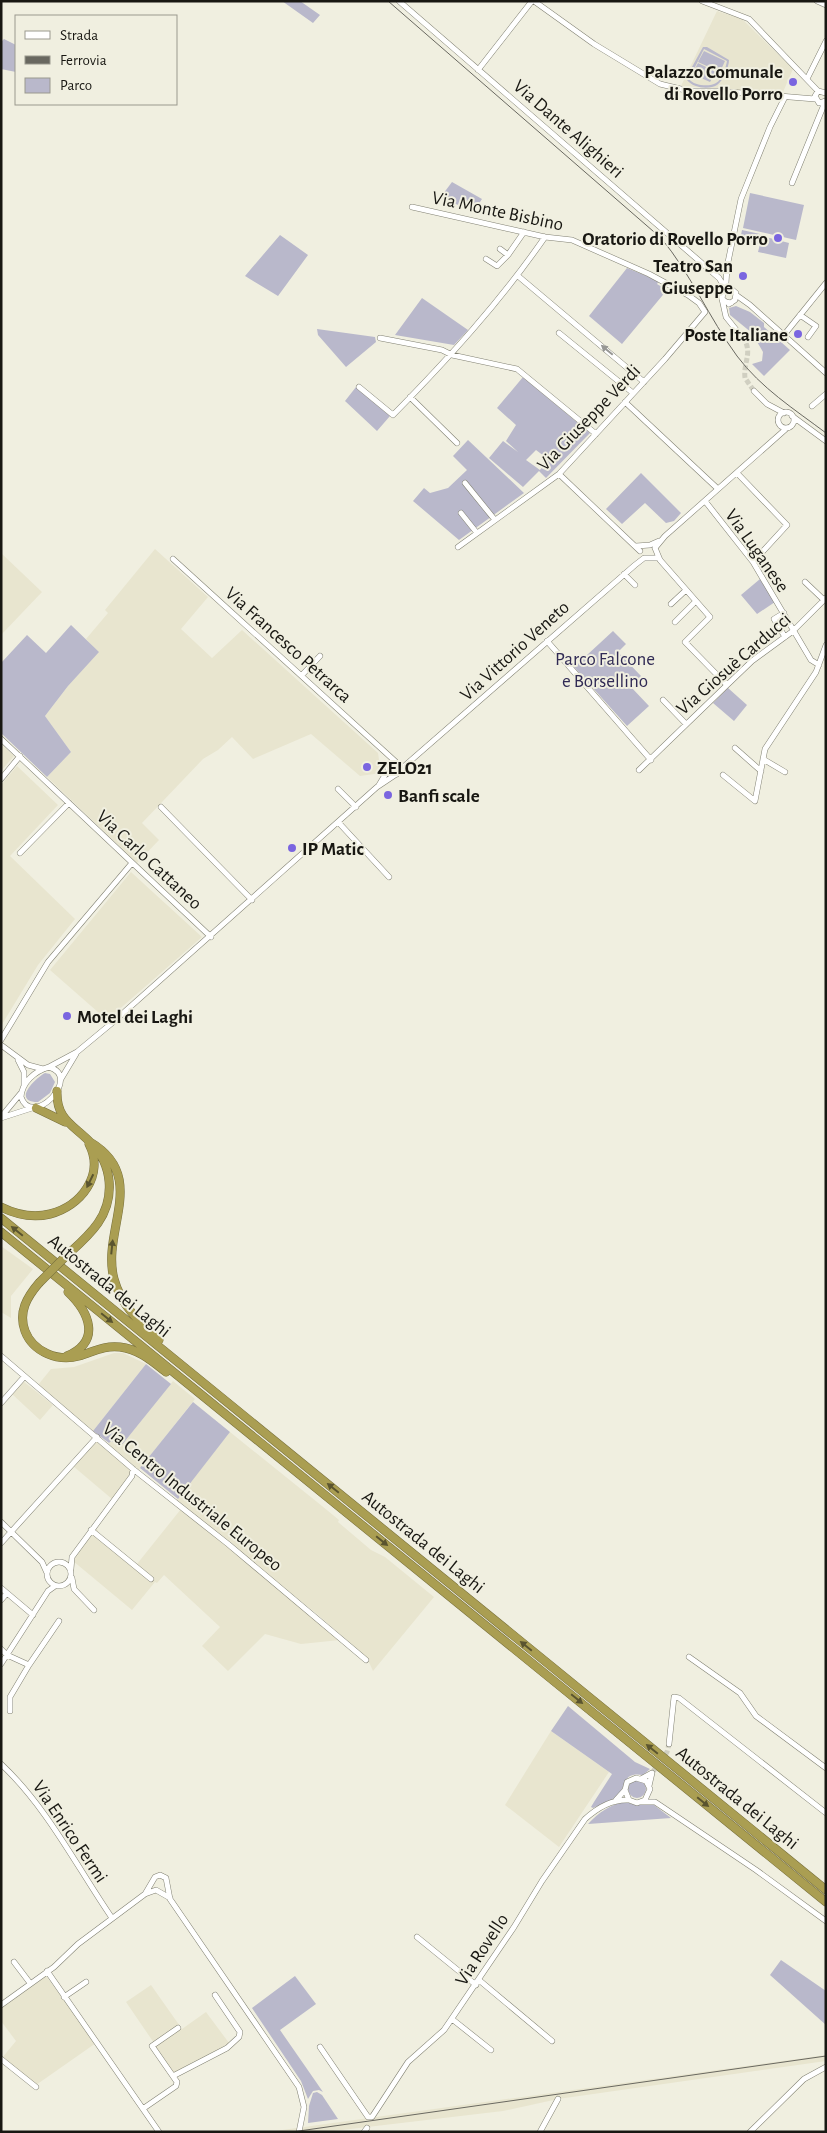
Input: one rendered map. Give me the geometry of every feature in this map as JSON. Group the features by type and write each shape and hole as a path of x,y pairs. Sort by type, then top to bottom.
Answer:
{"highway":[{"path":"57,1091 58,1108 71,1125 99,1152 106,1167 110,1186 107,1204 97,1224 30,1293 23,1308 24,1330 32,1343 49,1355 63,1358 79,1356 100,1348 113,1346 128,1348 142,1354 262,1448 293,1469"},
{"path":"34,1108 71,1125"},
{"path":"1,1208 19,1214 42,1215 58,1211 78,1198 92,1181 95,1166 93,1155 84,1136"},
{"path":"90,1142 108,1155 118,1178 121,1200 111,1257 114,1279 122,1299 142,1325 244,1416"},
{"name":"Autostrada dei Laghi","path":"1,1218 826,1890"},
{"name":"Autostrada dei Laghi","path":"1,1232 826,1902"},
{"path":"1,1236 68,1291 85,1312 89,1327 87,1338 76,1350 63,1358"}],"street":[{"name":"Via Dante Alighieri","path":"399,1 732,289"},
{"path":"478,70 533,1 594,44 660,84 689,91 735,92 815,99 819,103 825,102"},
{"path":"702,1 749,19 818,91 826,93"},
{"path":"817,1 826,5"},
{"path":"807,78 826,41"},
{"path":"815,99 818,91"},
{"path":"720,278 726,270 741,199 770,127 785,97"},
{"path":"792,183 825,102"},
{"name":"Via Monte Bisbino","path":"412,207 545,237 572,240 649,274 694,299 704,310 705,315"},
{"path":"486,258 498,266 524,232"},
{"path":"359,387 393,415 452,354 518,276 545,237"},
{"path":"500,249 508,255"},
{"path":"726,270 719,275 723,290 722,299 725,315 742,337"},
{"path":"518,276 644,382"},
{"path":"784,335 826,283"},
{"path":"723,290 732,289 736,295 784,335 825,373"},
{"path":"725,315 726,306 731,303 736,295"},
{"path":"722,299 726,302 743,304 756,311"},
{"name":"Via Giuseppe Verdi","path":"458,547 559,474 705,315"},
{"path":"800,315 816,326 808,337"},
{"path":"559,333 633,393"},
{"path":"380,338 442,350 518,369 596,434"},
{"path":"754,392 767,404 779,422 786,428"},
{"path":"812,406 825,395"},
{"path":"410,397 457,443"},
{"path":"625,402 718,489"},
{"path":"767,404 792,416 826,441"},
{"path":"777,436 779,422 784,413"},
{"path":"792,416 793,423"},
{"path":"647,551 786,428 793,423 801,423"},
{"path":"737,473 787,525 752,562"},
{"path":"559,474 636,546 658,558 710,617 685,642 726,685"},
{"path":"465,483 494,520"},
{"name":"Via Luganese","path":"705,501 752,562 784,612 811,660 819,665"},
{"path":"461,513 477,533"},
{"path":"647,551 651,556 658,558"},
{"name":"Via Vittorio Veneto","path":"388,768 391,763 398,765 412,760 637,563 647,551"},
{"name":"Via Francesco Petrarca","path":"173,559 302,675 398,765"},
{"path":"624,574 635,585"},
{"path":"805,582 825,599"},
{"path":"671,604 686,590"},
{"name":"Via Giosuè Carducci","path":"638,770 752,661 793,631 825,599"},
{"path":"675,622 696,601"},
{"path":"784,612 774,619 785,637"},
{"path":"547,641 650,760"},
{"path":"723,775 755,801 765,749 819,665 826,645"},
{"path":"302,675 320,656"},
{"path":"663,700 686,724"},
{"name":"Via Carlo Cattaneo","path":"1,740 211,937"},
{"path":"735,748 761,771"},
{"path":"384,752 389,773 395,775"},
{"path":"1,779 20,756"},
{"path":"763,759 785,772"},
{"path":"1,1117 21,1092 24,1085 33,1076 77,1052 211,937 377,787 395,775 398,765"},
{"path":"377,787 388,768"},
{"path":"338,788 356,806"},
{"path":"20,853 69,803"},
{"path":"160,807 252,900"},
{"path":"339,823 389,877"},
{"path":"1,1040 48,962 132,863"},
{"path":"1,1045 28,1065 58,1072 61,1080"},
{"path":"1,1117 47,1103 57,1091 77,1052"},
{"path":"16,1057 24,1072 24,1085"},
{"path":"21,1092 22,1102 34,1108"},
{"name":"Via Centro Industriale Europeo","path":"1,1356 135,1471 228,1544 366,1660"},
{"path":"1,1403 24,1376"},
{"path":"1,1543 97,1437"},
{"path":"74,1589 71,1569 72,1557 135,1471"},
{"path":"1,1522 42,1562 49,1582 48,1591 1,1664"},
{"path":"91,1530 151,1579"},
{"path":"42,1562 61,1562 72,1557"},
{"path":"61,1562 71,1569"},
{"path":"47,1574 53,1563"},
{"path":"64,1586 72,1577"},
{"path":"49,1582 56,1586 74,1589 94,1610"},
{"path":"48,1591 56,1586"},
{"path":"1,1588 33,1615"},
{"path":"1,1600 7,1593"},
{"path":"10,1711 10,1697 59,1621"},
{"path":"1,1649 7,1655 29,1665"},
{"path":"689,1657 740,1693 756,1716 826,1768"},
{"path":"669,1744 674,1697 679,1698 826,1813"},
{"name":"Via Enrico Fermi","path":"1,1764 18,1780 54,1830 112,1918"},
{"path":"642,1802 648,1796 652,1773 630,1780 624,1790 629,1800 633,1802 642,1802 655,1802 756,1870 826,1921"},
{"path":"641,1778 649,1787 655,1802"},
{"name":"Via Rovello","path":"320,2047 368,2117 372,2117 408,2062 444,2030 452,2019 585,1819 592,1812 616,1800 624,1790"},
{"name":"Via Rovello","path":"616,1800 629,1800"},
{"path":"1,2005 145,1894 152,1884 154,1877 160,1875 167,1880 170,1899"},
{"path":"152,1884 158,1891 170,1899 299,2087 304,2107 299,2132"},
{"path":"145,1894 164,1890 167,1886"},
{"path":"417,1937 552,2041"},
{"path":"14,1962 30,1983"},
{"path":"46,1971 144,2108 159,2132"},
{"path":"64,1997 86,1982"},
{"path":"173,2076 235,2043 240,2034 215,1995"},
{"path":"452,2019 491,2050"},
{"path":"144,2108 176,2086 177,2082 152,2046 178,2028"},
{"path":"1,2059 36,2087"},
{"path":"750,2132 804,2079 826,2067"},
{"path":"540,2132 558,2099"}],"shaded area":[{"path":"717,11 742,19 793,69 783,92 681,86"},
{"path":"155,549 208,597 181,629 212,658 242,630 378,753 381,773 360,776 311,734 253,759 232,737 218,750 203,759 142,823 159,840 137,863 47,777 71,752 45,716 98,652 86,639 108,613 105,610"},
{"path":"1,553 42,592 1,635"},
{"path":"1,744 14,756 1,771"},
{"path":"17,766 58,805 10,856 75,919 38,965 1,1026 1,785"},
{"path":"131,872 202,937 107,1020 50,970"},
{"path":"1,1246 33,1269 11,1296 11,1318 1,1312"},
{"path":"114,1353 123,1353 146,1364 93,1431 38,1385 51,1369 74,1367"},
{"path":"23,1381 53,1405 40,1420 12,1394"},
{"path":"173,1381 195,1399 138,1471 107,1446 110,1441 121,1446"},
{"path":"230,1432 339,1520 338,1522 371,1550 385,1557 434,1597 373,1671 367,1658 317,1614 175,1502"},
{"path":"95,1440 132,1470 131,1475 112,1499 73,1466"},
{"path":"181,1509 314,1616 340,1640 301,1644 265,1634 228,1671 202,1646 220,1627 164,1575 157,1583 155,1582 132,1610 73,1561 73,1557 95,1526 100,1534 137,1564"},
{"path":"551,1731 609,1772 559,1847 505,1805"},
{"path":"46,1976 96,2043 36,2085 2,2058 16,2041 1,2021 1,2007"},
{"path":"151,1985 182,2029 206,2012 229,2043 172,2077 151,2046 154,2043 126,2002"},
{"path":"826,2055 826,2061 558,2099 503,2111 325,2132 268,2132"}],"green space":[{"path":"282,1 300,1 320,15 313,23"},
{"path":"4,39 15,44 15,72 1,69 1,42"},
{"path":"703,47 707,47 729,60 723,77 714,87 706,88 693,85 687,80 687,76","holes":["704,49 727,61 725,70 716,83 702,85 694,83 689,79"]},
{"path":"704,51 725,61 720,72 698,62"},
{"path":"698,63 716,72 710,82 692,74"},
{"path":"452,182 482,199 474,211 440,198"},
{"path":"750,193 804,205 796,240 743,228"},
{"path":"742,230 760,234 758,244 740,240"},
{"path":"280,235 308,255 278,296 245,276"},
{"path":"762,236 789,243 786,258 758,252"},
{"path":"627,268 659,281 657,284 667,290 622,344 589,316"},
{"path":"422,298 468,330 454,345 395,335"},
{"path":"736,306 750,312 764,323 764,327 790,350 764,376 752,364 762,361 763,352 752,333 730,315 729,308"},
{"path":"317,329 375,337 376,342 346,367 318,335"},
{"path":"523,377 590,433 546,478 539,471 523,487 489,458 503,441 518,452 506,441 516,425 497,408","holes":["536,450 548,459 540,470 526,460"]},
{"path":"356,387 390,416 377,431 345,401"},
{"path":"468,440 524,493 459,540 413,501 424,488 430,493 448,488 467,470 453,456"},
{"path":"641,473 681,513 674,521 666,523 645,503 622,524 606,509"},
{"path":"760,579 775,602 757,614 741,595"},
{"path":"71,625 99,652 68,686 45,716 71,752 47,777 1,733 1,663 27,635 46,653"},
{"name":"Parco Falcone e Borsellino","path":"613,631 626,644 618,652 641,676 631,687 649,706 627,726 574,667"},
{"path":"728,688 747,705 734,721 713,703"},
{"path":"45,1073 50,1074 55,1082 50,1093 38,1102 30,1101 26,1094 28,1090"},
{"path":"146,1364 171,1384 121,1446 111,1441 109,1443 93,1431"},
{"path":"193,1402 230,1432 178,1499 140,1468"},
{"path":"568,1706 635,1762 650,1769 643,1775 636,1774 627,1778 615,1798 593,1808 591,1807 612,1774 551,1731"},
{"path":"637,1780 643,1783 646,1789 643,1795 637,1798 631,1795 628,1789 631,1783"},
{"path":"627,1801 631,1804 654,1805 671,1818 588,1824 606,1809"},
{"path":"781,1960 826,1991 826,2025 770,1975"},
{"path":"295,1976 316,2004 280,2030 323,2092 319,2090 313,2091 308,2099 301,2081 252,2008"},
{"path":"317,2092 322,2095 338,2119 308,2123 309,2106 313,2093"}],"tunnel":[{"path":"742,337 748,352 745,378 754,391"},
{"path":"652,1773 667,1752 669,1744"}],"railway":[{"path":"388,1 661,238 682,266 727,341 746,368 779,398 826,433"},
{"path":"292,2132 826,2056"}],"place":[{"name":"Palazzo Comunale di Rovello Porro","path":"793,82"},
{"name":"Oratorio di Rovello Porro","path":"778,238"},
{"name":"Teatro San Giuseppe","path":"743,276"},
{"name":"Poste Italiane","path":"798,334"},
{"name":"ZELO21","path":"367,767"},
{"name":"Banfi scale","path":"388,795"},
{"name":"IP Matic","path":"292,848"},
{"name":"Motel dei Laghi","path":"67,1016"}]}
